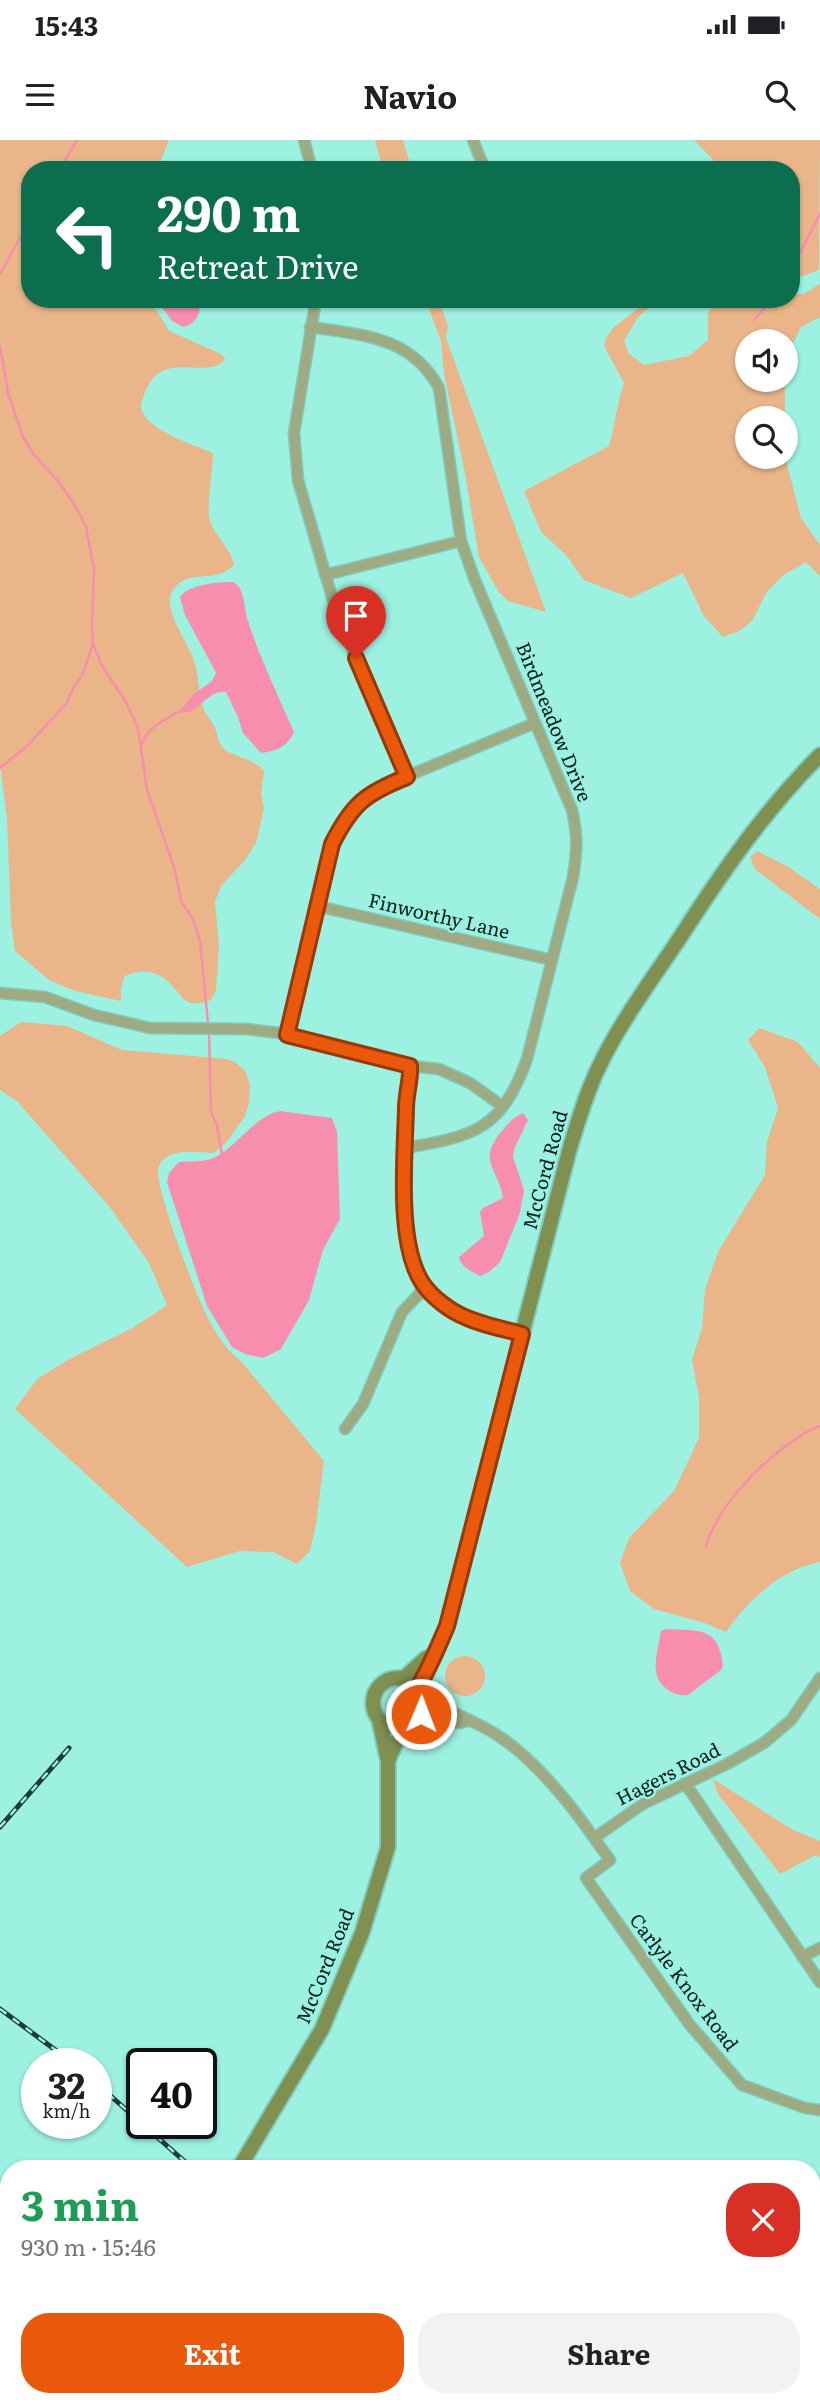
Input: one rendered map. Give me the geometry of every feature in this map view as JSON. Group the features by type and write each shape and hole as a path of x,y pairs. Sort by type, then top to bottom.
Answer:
{"street":[{"path":"304,140 310,161"},
{"path":"473,140 481,161"},
{"path":"314,308 294,433 298,480 336,611 407,777"},
{"name":"Birdmeadow Drive","path":"310,327 375,337 399,346 432,374 439,387 461,541 572,810 578,848 527,1059 518,1084 494,1117 477,1131 452,1140 405,1148"},
{"path":"325,575 461,541"},
{"path":"287,1035 332,844 342,822 359,801 386,785 535,723"},
{"name":"McCord Road","path":"388,1761 407,1727 421,1714 423,1704 420,1690 447,1626 569,1151 586,1097 601,1062 622,1025 736,853 761,819 820,755"},
{"name":"Finworthy Lane","path":"317,906 552,960"},
{"path":"0,993 45,997 94,1015 150,1028 260,1029 410,1066 439,1069 456,1075 502,1106"},
{"path":"410,1066 405,1148 407,1238 413,1263 426,1287 439,1301 465,1317 522,1334"},
{"path":"345,1429 363,1404 402,1312 426,1287"},
{"name":"McCord Road","path":"244,2160 322,2029 362,1933 388,1847 388,1761 379,1720 373,1707 375,1692 388,1679 404,1678 425,1659 434,1655"},
{"path":"404,1678 439,1707 461,1715 503,1739 532,1765 575,1811 594,1838"},
{"name":"Hagers Road","path":"594,1838 631,1810 744,1755 776,1734 791,1720 820,1678"},
{"path":"379,1720 391,1727 407,1727 430,1718 460,1723 468,1721"},
{"path":"685,1783 820,1982"},
{"name":"Carlyle Knox Road","path":"594,1838 610,1860 586,1878 690,2025 743,2085 805,2108 820,2110"},
{"path":"802,1957 820,1948"}],"shaded area":[{"path":"0,140 169,140 161,161 21,161 21,308 155,308 169,331 221,354 225,359 218,365 176,367 156,375 148,386 141,407 144,415 160,429 213,453 210,521 230,553 234,565 219,574 194,577 179,583 170,597 170,605 195,664 204,710 219,741 231,754 254,763 264,771 261,794 264,808 256,843 245,860 221,886 215,902 219,945 216,991 211,1000 194,1003 186,1001 160,975 147,972 125,976 121,987 121,1001 75,991 49,980 15,951 11,922 7,819 0,764"},
{"path":"375,140 403,140 409,161 381,161"},
{"path":"694,140 820,140 819,270 800,277 800,161 714,161"},
{"path":"820,284 820,317 801,327 798,333 798,329 735,329 735,392 785,392 785,406 735,406 735,469 788,469 801,518 820,545 820,576 806,562 782,576 766,593 752,621 739,631 723,637 704,616 683,573 631,598 584,580 566,555 541,532 524,491 609,446 624,383 604,346 613,328 639,308 648,308 638,317 624,341 629,354 644,365 689,356 708,340 708,313 711,308 800,308 800,294"},
{"path":"163,308 200,308 192,323 183,327 172,321"},
{"path":"428,308 442,308 448,326 446,338 546,612 508,601 498,591 479,557 444,374 441,341"},
{"path":"233,582 242,593 258,649 294,732 285,745 267,752 261,753 243,733 226,692 213,695 191,711 178,712 194,694 212,681 216,673 185,615 180,597 197,587"},
{"path":"757,851 787,866 820,889 820,919 755,869 750,857"},
{"path":"21,1022 67,1026 122,1050 227,1059 246,1072 250,1086 249,1102 245,1116 227,1142 214,1153 184,1152 169,1156 159,1166 159,1176 167,1213 183,1258 214,1330 324,1461 310,1551 297,1564 273,1552 240,1551 187,1567 15,1409 37,1379 73,1357 131,1329 167,1305 149,1263 109,1206 17,1101 0,1090 0,1036"},
{"path":"759,1028 798,1042 820,1068 820,1562 792,1571 779,1579 744,1609 726,1632 705,1623 654,1609 630,1591 620,1563 629,1538 674,1491 699,1438 699,1397 692,1360 702,1328 705,1289 719,1250 765,1175 767,1142 778,1108 765,1067 748,1040"},
{"path":"280,1111 332,1118 337,1132 340,1219 323,1250 309,1300 281,1349 263,1358 245,1354 232,1347 207,1306 167,1182 169,1173 179,1162 204,1161 216,1156 260,1120"},
{"path":"523,1113 528,1120 513,1157 524,1190 520,1213 500,1262 480,1276 464,1266 459,1257 484,1236 480,1212 503,1198 491,1165 491,1150 494,1141 514,1118"},
{"path":"667,1629 706,1633 712,1637 721,1653 721,1670 688,1695 672,1692 661,1684 658,1677 656,1663 661,1631"},
{"path":"465,1656 473,1657 479,1662 484,1668 484,1684 479,1690 473,1695 465,1696 457,1695 451,1690 446,1684 445,1676 446,1668 451,1662 457,1657"},
{"path":"713,1779 793,1830 820,1841 820,1857 816,1855 780,1874 718,1794"}],"waterway":[{"path":"64,161 77,140"},
{"path":"800,253 820,214"},
{"path":"0,274 21,236"},
{"path":"754,320 765,308"},
{"path":"0,346 8,393 23,437 34,455 59,482 86,527 94,569 93,644 102,666 126,702 138,728 147,790 175,870 181,901 193,919 200,941 208,1023"},
{"path":"0,768 27,746 67,703 74,686 82,676 93,644"},
{"path":"142,744 152,729 178,712"},
{"path":"209,1034 211,1112 217,1125 222,1155"},
{"path":"706,1547 723,1512 752,1476 786,1445 820,1426"}],"railway":[{"path":"0,1827 69,1748"},
{"path":"0,2009 53,2048"},
{"path":"112,2097 183,2160"}],"route":[{"path":"356,658 407,777 386,785 359,801 342,822 332,844 287,1035 410,1066 406,1100 405,1195 407,1238 413,1263 423,1283 439,1301 465,1317 522,1334 447,1626 433,1662 418,1687 422,1693 421,1714"}]}
